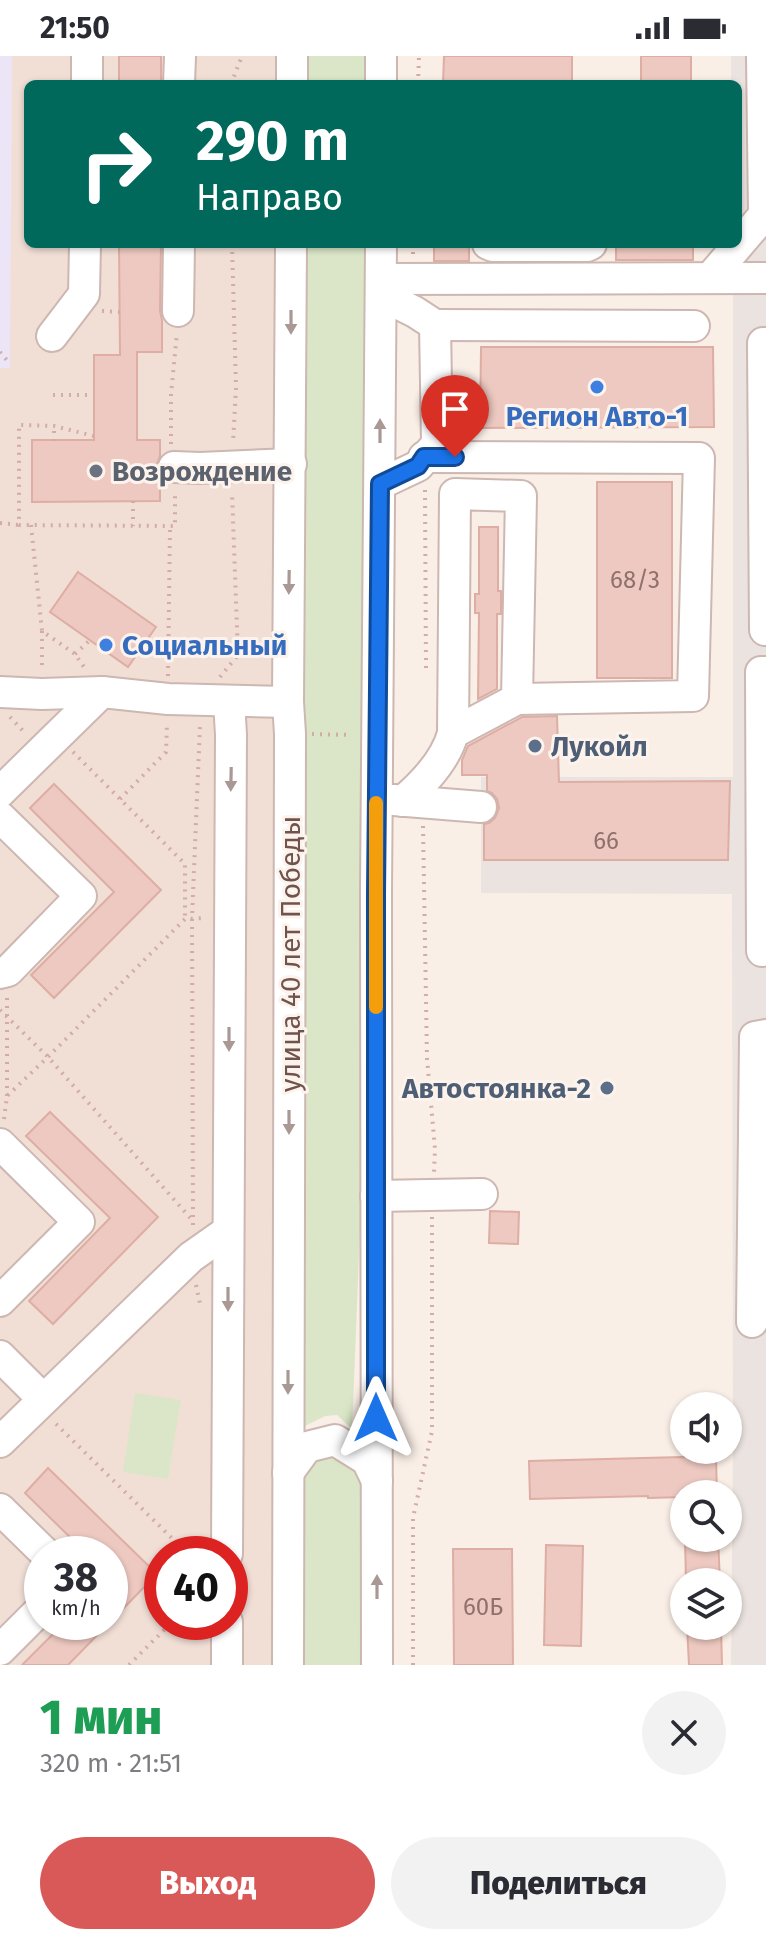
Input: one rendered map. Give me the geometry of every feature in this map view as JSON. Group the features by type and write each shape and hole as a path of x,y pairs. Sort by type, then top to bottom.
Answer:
{"street":[{"path":"87,56 87,80"},
{"path":"179,80 180,56"},
{"path":"292,56 292,80"},
{"path":"381,56 381,80"},
{"path":"742,241 765,215 763,75"},
{"path":"52,336 84,294 85,248"},
{"path":"178,311 179,248"},
{"name":"улица 40 лет Победы","path":"288,1665 291,248"},
{"path":"377,1665 376,1196 390,800 380,484 381,248"},
{"path":"710,278 736,248"},
{"path":"381,287 766,278"},
{"path":"381,287 435,325 694,326"},
{"path":"380,484 418,466 437,444 435,325"},
{"path":"766,343 763,343 766,630"},
{"path":"424,457 699,458 693,696 517,699 453,733"},
{"path":"174,467 291,464"},
{"path":"390,800 424,784 450,746 453,733 455,494 521,496 517,699"},
{"path":"762,951 761,672 766,672"},
{"path":"1,701 42,694 102,692 168,699 288,702"},
{"path":"0,792 102,692"},
{"path":"227,1536 229,701"},
{"path":"390,800 481,807"},
{"path":"0,817 81,896 4,972"},
{"path":"752,1322 760,1170 755,1037 766,1035"},
{"path":"0,1144 79,1222 0,1301"},
{"path":"376,1196 482,1194"},
{"path":"0,1442 191,1257 228,1231"},
{"path":"0,1356 40,1402"},
{"path":"288,1473 307,1447 335,1440 367,1460 377,1481"},
{"path":"0,1509 28,1536"},
{"path":"0,1650 24,1626"},
{"path":"227,1640 227,1665"}],"path":[{"path":"233,80 242,56"},
{"path":"418,80 419,56"},
{"path":"0,523 175,526 170,438 178,311"},
{"path":"0,352 10,364"},
{"path":"53,395 94,395"},
{"path":"19,525 19,425 54,426 94,436"},
{"path":"54,426 54,441"},
{"path":"424,457 426,674"},
{"path":"133,501 133,526"},
{"path":"31,525 42,631 75,654 102,692"},
{"path":"120,799 166,752 170,526"},
{"path":"75,654 89,641"},
{"path":"1,701 120,799 185,864 185,919 7,1096"},
{"path":"302,734 363,736"},
{"path":"0,1144 7,1096 4,972"},
{"path":"0,1010 48,1057 193,1221"},
{"path":"40,1402 170,1536"},
{"path":"129,1665 154,1640"}],"shaded area":[{"path":"0,56 279,56 279,80 24,80 24,248 279,248 273,1665 0,1665"},
{"path":"0,56 12,56 10,368 0,368"},
{"path":"731,56 766,56 766,1665 731,1665 731,1640 742,1640 742,1568 732,1568 732,1552 742,1552 742,1480 733,1480 733,1464 742,1464 742,1392 733,1392 732,894 481,893 481,777 733,777 733,248 742,248 742,80 731,80"}],"green space":[{"path":"305,56 367,56 367,80 305,80"},
{"path":"305,248 369,248 364,1132 352,1429 337,1415 325,1416 301,1428"},
{"path":"135,1393 181,1400 168,1479 123,1472"},
{"path":"328,1458 349,1465 363,1483 361,1665 305,1665 300,1580 300,1478 312,1464"}],"building":[{"path":"119,56 161,56 161,80 119,80"},
{"path":"444,56 572,56 572,80 443,80"},
{"path":"641,56 691,56 691,80 641,80"},
{"path":"119,248 161,248 162,352 137,352 137,440 160,440 156,467 160,477 160,501 32,502 32,440 94,440 94,355 120,355"},
{"path":"434,248 469,248 469,261 434,261"},
{"path":"616,248 693,248 693,260 616,260"},
{"name":"Регион Авто-1","path":"481,347 713,347 714,427 480,428"},
{"path":"597,482 672,482 672,678 597,678"},
{"path":"479,527 498,527 501,614 497,614 497,689 478,699 479,613 475,613 475,594 479,594"},
{"path":"78,572 156,627 128,667 50,612"},
{"path":"557,716 559,782 730,781 728,860 484,860 484,824 495,818 499,808 497,799 487,791 487,775 462,775 462,760 468,746 522,717"},
{"path":"54,784 161,890 54,998 31,975 114,892 30,808"},
{"path":"50,1112 158,1217 53,1324 29,1301 110,1218 26,1136"},
{"path":"490,1211 519,1212 518,1244 489,1243"},
{"path":"670,1457 670,1464 716,1464 717,1480 670,1480 670,1497 530,1499 529,1461"},
{"path":"48,1468 118,1536 69,1536 25,1493"},
{"path":"546,1545 583,1546 581,1646 544,1645"},
{"path":"128,1546 144,1561 144,1587 128,1604"},
{"path":"453,1549 512,1549 513,1665 454,1665"},
{"path":"685,1552 719,1552 719,1568 686,1568"},
{"path":"47,1640 92,1640 68,1665 22,1665"},
{"path":"688,1640 721,1640 722,1665 689,1665"}],"slow traffic":[{"path":"376,803 376,1007"}],"place":[{"name":"Регион Авто-1","path":"597,387"},
{"name":"Возрождение","path":"96,471"},
{"name":"Социальный","path":"106,645"},
{"name":"Лукойл","path":"535,746"},
{"name":"Автостоянка-2","path":"607,1088"}],"route":[{"path":"376,1418 376,799 380,484 418,466 424,457 455,457"}]}
